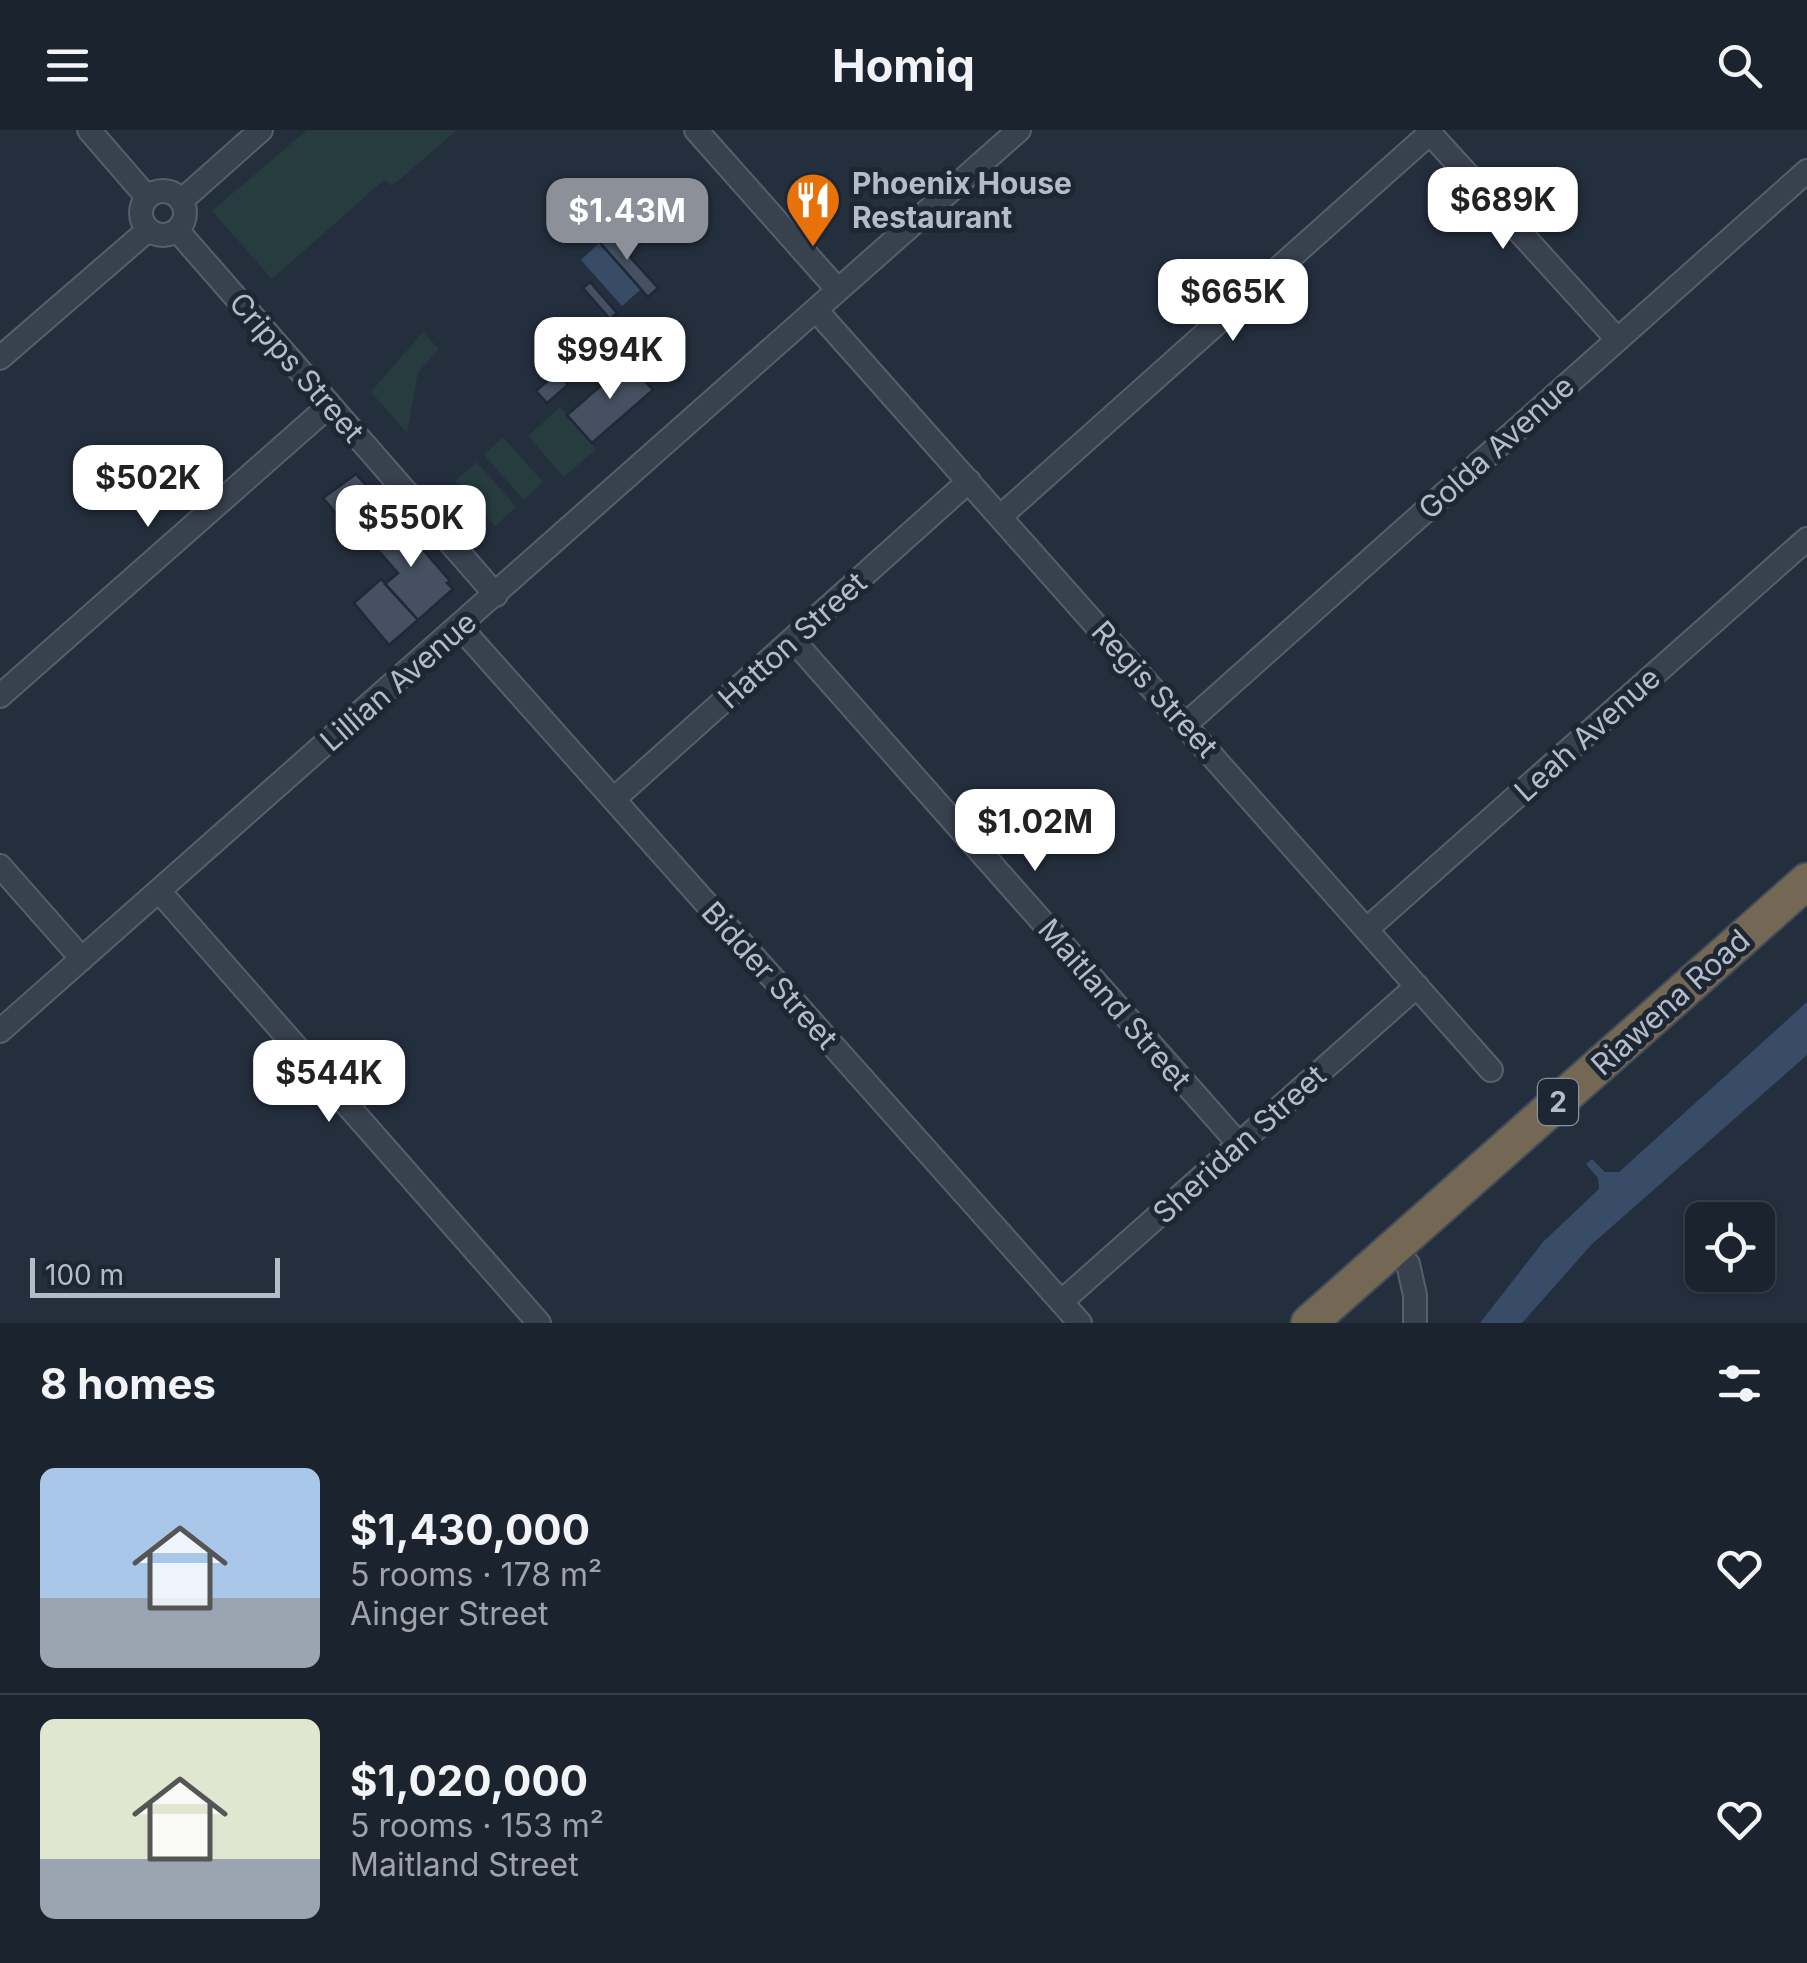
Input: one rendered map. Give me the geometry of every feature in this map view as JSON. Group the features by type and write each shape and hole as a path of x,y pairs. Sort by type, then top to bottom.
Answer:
{"highway":[{"name":"Riawena Road","path":"1309,1323 1807,880"},
{"name":"Riawena Road","path":"1342,1323 1807,908"}],"street":[{"path":"89,130 147,197"},
{"path":"182,201 261,130"},
{"path":"696,130 838,290"},
{"name":"Lillian Avenue","path":"0,1031 1019,130"},
{"path":"1001,516 1429,132 1618,339"},
{"name":"Golda Avenue","path":"1186,724 1807,171"},
{"path":"148,230 141,210 147,197 165,191 182,201"},
{"path":"148,230 166,235 177,230 184,219 182,201"},
{"path":"0,358 148,230"},
{"name":"Cripps Street","path":"177,230 496,594"},
{"name":"Regis Street","path":"816,310 1491,1070"},
{"path":"0,696 330,404"},
{"name":"Hatton Street","path":"614,799 970,481"},
{"name":"Leah Avenue","path":"1366,929 1807,539"},
{"name":"Bidder Street","path":"460,627 1080,1323"},
{"name":"Maitland Street","path":"793,640 1239,1144"},
{"path":"0,866 82,959"},
{"path":"159,891 539,1323"},
{"name":"Sheridan Street","path":"1061,1302 1417,986"},
{"path":"1408,1264 1415,1294 1415,1323"}],"green space":[{"path":"307,130 457,130 392,186 384,180 272,279 212,211"},
{"path":"423,332 439,349 418,372 407,433 371,392"},
{"path":"560,407 596,449 564,477 528,436"},
{"path":"503,437 543,482 524,500 484,455"},
{"path":"477,462 516,507 495,526 455,481"}],"water":[{"path":"599,243 640,290 622,306 581,260"},
{"path":"1807,1002 1807,1055 1592,1244 1522,1323 1480,1323 1543,1242 1599,1189 1598,1178 1586,1164 1592,1159 1605,1172 1619,1172"}],"building":[{"path":"605,229 658,288 648,297 595,237"},
{"path":"590,282 617,313 610,319 583,288"},
{"path":"628,362 653,390 592,443 567,415"},
{"path":"557,372 568,385 547,403 536,391"},
{"path":"356,474 394,517 362,545 323,498"},
{"path":"395,517 453,589 418,620 385,584 398,573 368,539"},
{"path":"381,579 418,620 389,645 354,603"}],"place":[{"name":"Phoenix House Restaurant","path":"813,249"}]}
